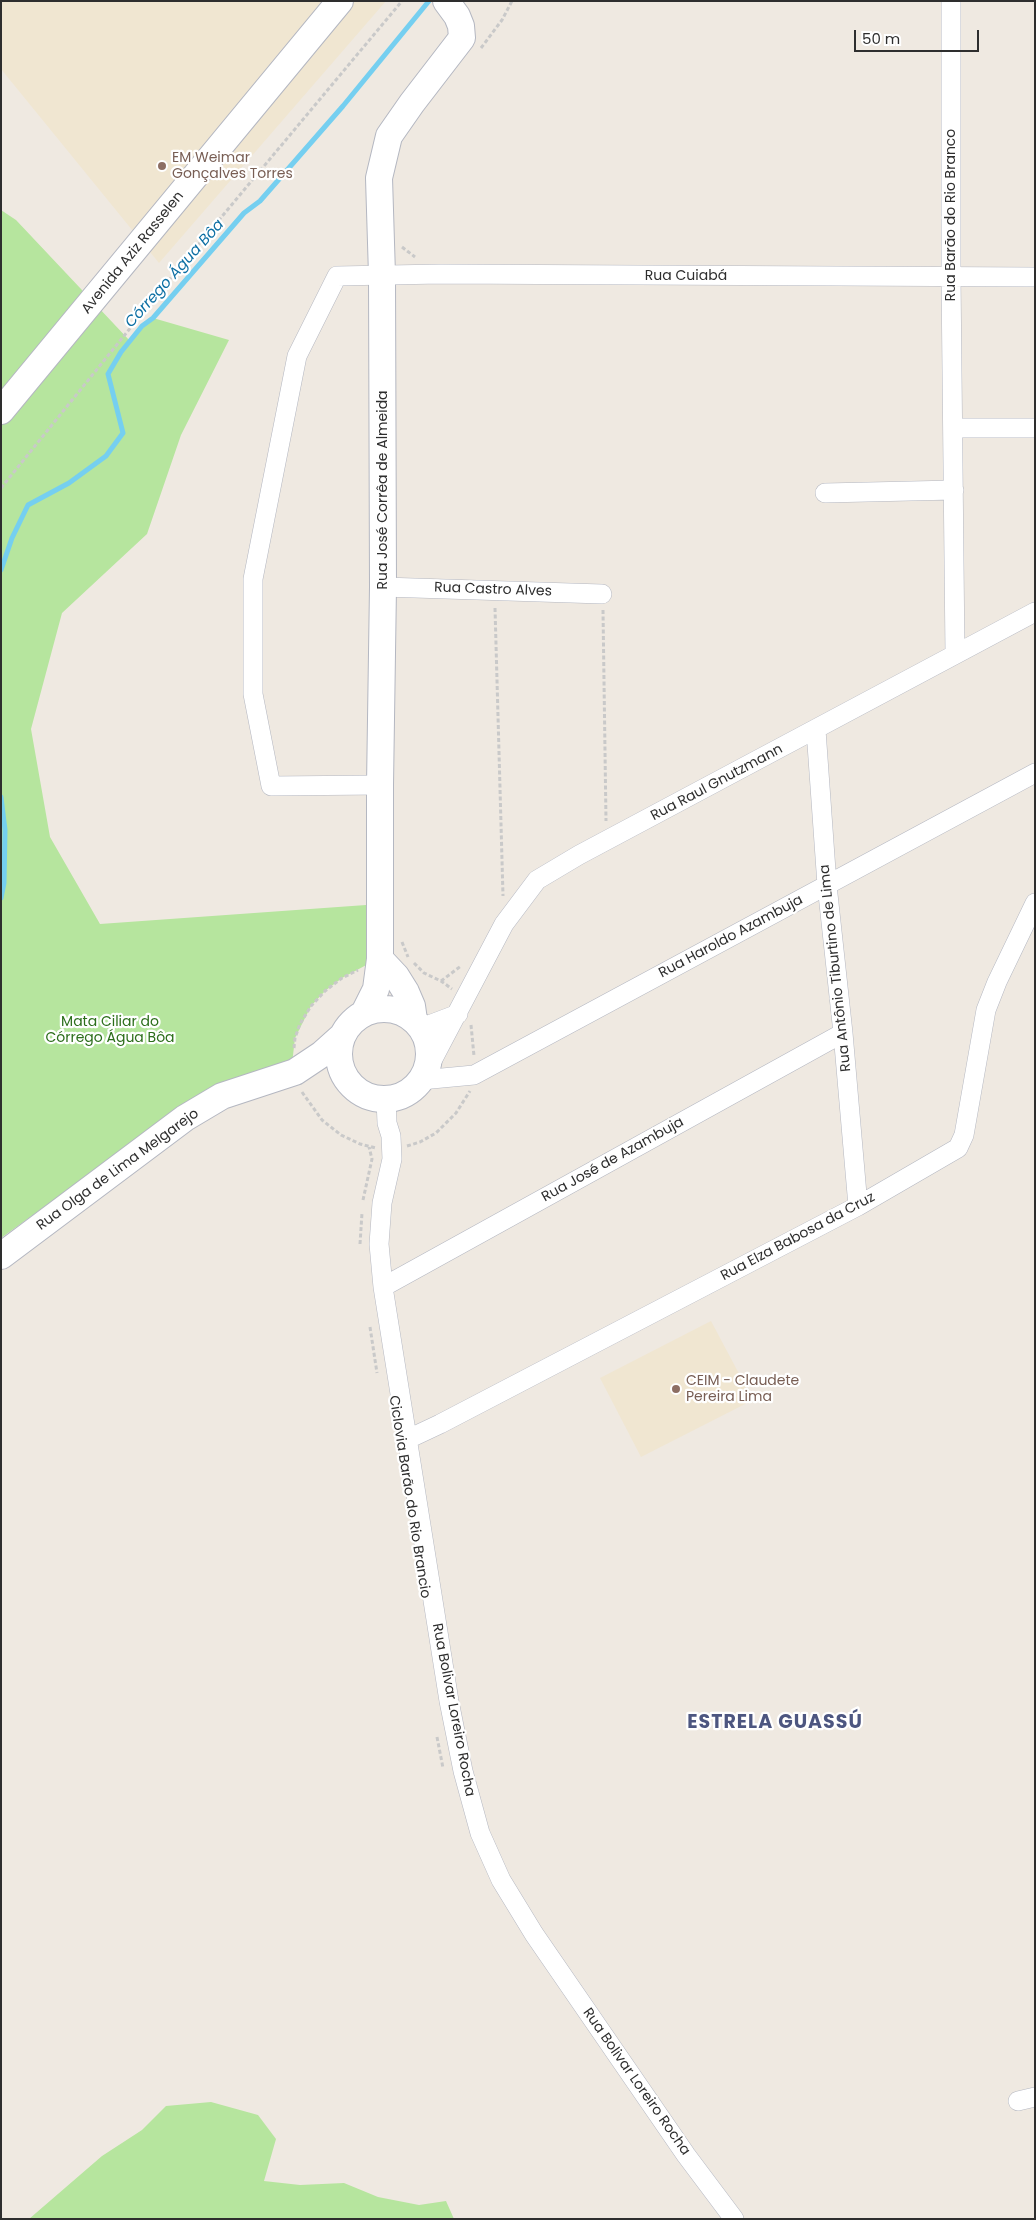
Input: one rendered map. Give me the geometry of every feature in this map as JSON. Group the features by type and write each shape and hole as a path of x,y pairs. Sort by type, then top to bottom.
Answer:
{"street":[{"name":"Avenida Aziz Rasselen","path":"1,411 340,1"},
{"path":"446,1 457,16 467,50"},
{"name":"Rua Barão do Rio Branco","path":"951,1 951,277 955,654"},
{"name":"Rua José Corrêa de Almeida","path":"364,1013 376,989 380,959 383,587 382,275 379,178 389,136 412,103 467,50"},
{"name":"Rua Cuiabá","path":"380,785 272,786 253,694 253,579 297,356 338,276 440,274 1035,277"},
{"path":"953,428 1035,428"},
{"path":"825,492 954,490"},
{"name":"Rua Castro Alves","path":"383,587 602,594"},
{"name":"Rua Raul Gnutzmann","path":"423,1076 458,1014 504,924 537,880 579,855 607,842 1035,612"},
{"name":"Rua Antônio Tiburtino de Lima","path":"816,730 827,885 843,1033 858,1206"},
{"name":"Rua Haroldo Azambuja","path":"423,1076 474,1075 1035,773"},
{"name":"Rua Elza Babosa da Cruz","path":"406,1440 858,1206 958,1148 964,1135 986,1010 997,982 1035,903"},
{"path":"380,959 396,976 406,992 430,1050 423,1076 406,1094 386,1099 366,1095 349,1083 342,1073 338,1061 338,1048 341,1037 354,1019 364,1013 377,1009 390,1009 403,1012 418,1024"},
{"path":"418,1024 458,1014"},
{"name":"Rua José de Azambuja","path":"383,1288 843,1033"},
{"name":"Rua Olga de Lima Melgarejo","path":"1,1256 185,1118 222,1096 293,1073 322,1054 341,1037"},
{"name":"Rua Olga de Lima Melgarejo","path":"293,1073 349,1083"},
{"name":"Rua Bolivar Loreiro Rocha","path":"386,1099 392,1160 382,1203 379,1244 383,1288 449,1701 463,1771 480,1833 501,1880 534,1934 686,2155 734,2219"}],"path":[{"path":"1,488 184,262 402,1"},
{"path":"467,50 502,20 512,1"},
{"path":"397,244 440,274"},
{"path":"494,590 504,924"},
{"path":"602,594 607,842"},
{"path":"293,1073 322,1120 341,1134 369,1147 372,1159 364,1190 359,1238 360,1248"},
{"path":"369,1317 378,1375"},
{"path":"435,1729 440,1758 446,1775"}],"shaded area":[{"name":"EM Weimar Gonçalves Torres","path":"1,1 386,1 159,263 1,69"},
{"name":"CEIM - Claudete Pereira Lima","path":"711,1321 753,1400 641,1457 600,1378"}],"green space":[{"name":"Mata Ciliar do Córrego Água Bôa","path":"1,210 16,220 130,341 153,318 229,340 181,435 147,534 62,613 31,729 50,837 100,924 366,905 370,963 342,978 325,991 311,1006 295,1038 292,1064 129,1146 1,1238"},
{"path":"211,2102 258,2115 276,2139 264,2181 300,2185 344,2183 378,2197 419,2205 446,2201 454,2219 29,2219 102,2156 142,2130 166,2106"}],"waterway":[{"name":"Córrego Água Bôa","path":"1,570 12,538 28,505 69,483 106,456 123,433 108,374 121,352 142,326 153,318 244,213 260,201 343,106 429,1"},
{"name":"Córrego Água Bôa","path":"1,797 5,830 4,883 1,898"}],"place":[{"name":"EM Weimar Gonçalves Torres","path":"162,166"},
{"name":"CEIM - Claudete Pereira Lima","path":"676,1389"}],"district":[{"name":"ESTRELA GUASSÚ","path":"775,1723"}]}
